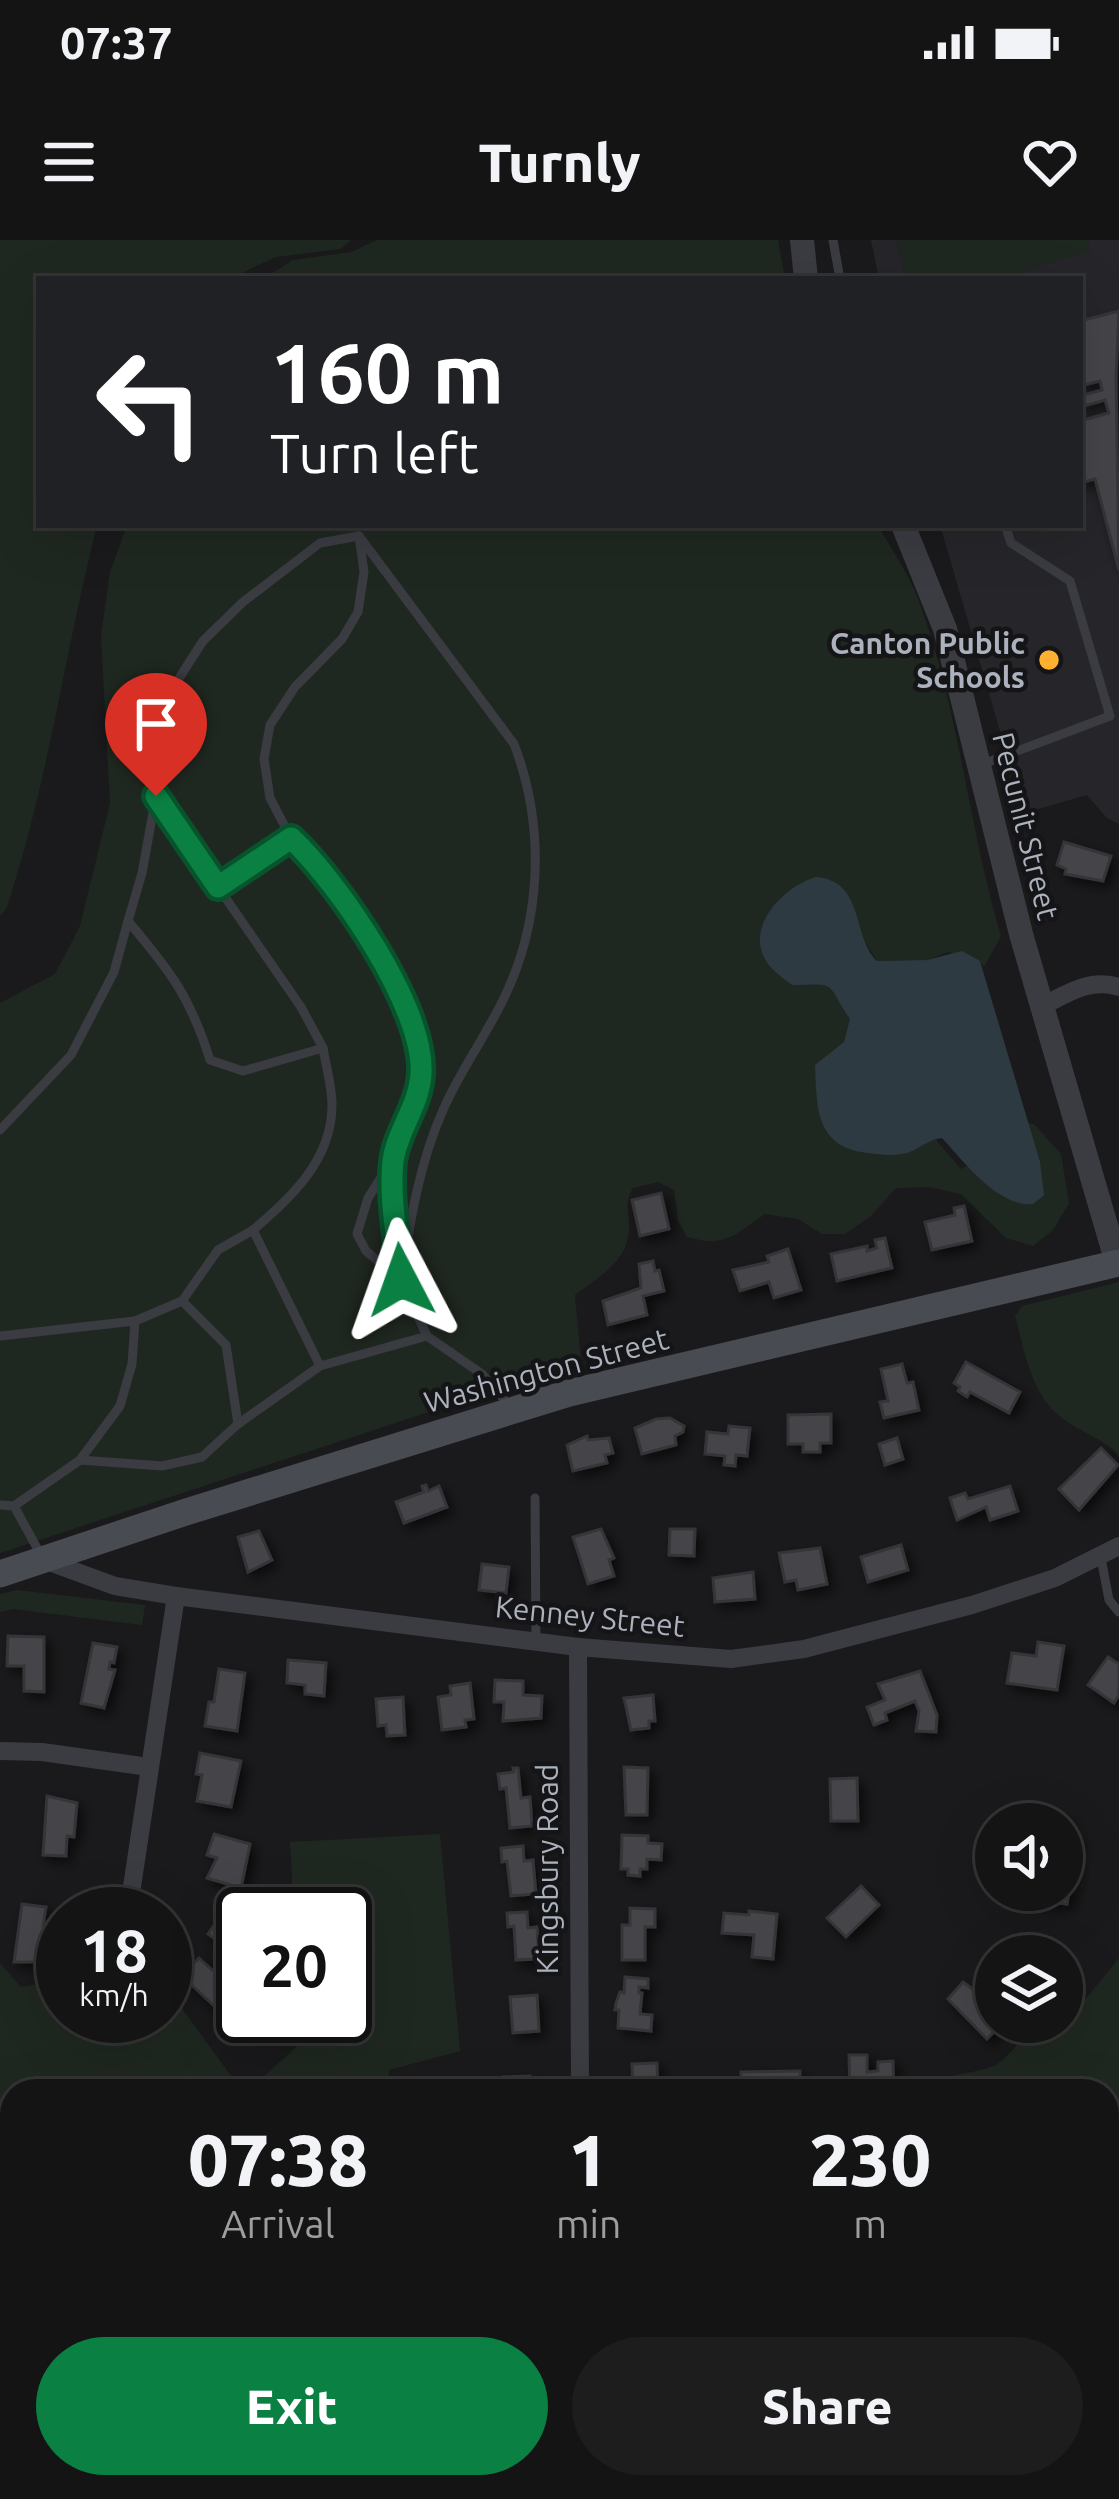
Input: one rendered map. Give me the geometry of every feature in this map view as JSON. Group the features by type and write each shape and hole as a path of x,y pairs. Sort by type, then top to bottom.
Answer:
{"main road":[{"name":"Washington Street","path":"0,1574 569,1394 1118,1263"}],"street":[{"path":"802,240 806,276"},
{"name":"Pecunit Street","path":"904,528 946,629 1042,1006 1118,1263"},
{"path":"1042,1006 1089,984 1119,987"},
{"name":"Kenney Street","path":"44,1560 115,1586 176,1596 578,1646 731,1659 804,1649 972,1605 1055,1578 1119,1546"},
{"path":"132,1887 176,1596"},
{"name":"Kingsbury Road","path":"578,1646 580,2079"},
{"path":"0,1750 148,1767"}],"lane":[{"path":"833,240 839,276"},
{"path":"980,765 1110,716 1070,581 1011,542 1006,528"},
{"path":"0,1130 71,1055 114,972 142,873 156,796 158,737 174,686 203,640 243,602 320,543 359,536"},
{"path":"359,536 364,572 358,612 342,639 295,688 270,725 264,760 271,798 291,838 312,858 362,930 395,982 416,1029 422,1069 419,1096 393,1159 361,1212 357,1234 366,1251 401,1280"},
{"path":"359,536 514,744 527,777 537,879 527,938 504,1000 443,1110 415,1193 401,1280"},
{"path":"0,1336 135,1321 182,1301 218,1250 253,1230 294,1196 326,1137 332,1106 323,1048 301,1007 156,796"},
{"path":"218,887 291,838"},
{"path":"128,921 180,983 210,1060 243,1071 323,1048"},
{"path":"393,1159 401,1280 427,1336 482,1374 514,1410"},
{"path":"253,1230 320,1366"},
{"path":"182,1301 226,1345 238,1424"},
{"path":"0,1505 14,1506 80,1460 120,1406 132,1364 135,1321"},
{"path":"80,1460 162,1466 202,1457 238,1424 320,1366 427,1336"},
{"path":"535,1498 536,1641"},
{"path":"14,1506 44,1560"},
{"path":"1100,1558 1109,1600 1119,1612"}],"shaded area":[{"path":"0,240 351,240 341,249 276,257 235,276 36,276 36,528 96,528 34,812 7,907 0,916"},
{"path":"377,240 778,240 784,276 268,276 293,260 351,252"},
{"name":"Canton Public Schools","path":"871,240 1119,240 1119,824 1107,818 1087,795 1024,813 941,528 1083,528 1083,276 878,276"},
{"path":"896,240 1089,240 1090,250 1011,276 905,276"},
{"path":"126,528 880,528 914,590 932,640 1001,936 984,967 980,961 948,952 927,960 877,961 863,938 937,1141 961,1169 984,1157 1014,1122 1034,1124 1061,1154 1069,1203 1053,1230 1033,1246 1006,1238 961,1194 929,1187 896,1188 871,1216 845,1234 822,1234 798,1219 765,1214 729,1238 700,1240 687,1237 678,1221 674,1190 658,1182 633,1188 624,1250 611,1267 575,1295 581,1362 0,1553 0,1003 55,974 80,926 110,803 101,636 110,572"},
{"path":"816,877 843,888 877,961 927,960 962,951 980,961 1040,1162 1044,1195 1033,1204 995,1191 942,1138 907,1153 888,1155 851,1149 828,1134 819,1110 815,1065 844,1042 850,1019 829,987 792,985 780,976 766,961 760,944 773,907 793,888"},
{"path":"1119,1282 1119,1456 1047,1403 1029,1368 1015,1316 1022,1306"},
{"path":"17,1590 145,1605 142,1625 13,1609 0,1612 0,1594"},
{"path":"440,1834 460,2051 389,2070 388,2079 261,2079 301,2043 372,2043 372,1887 292,1887 290,1842"},
{"path":"1119,1958 1119,2079 954,2079 994,2066 1020,2043 1083,2043 1083,2002"},
{"path":"0,1963 21,1987 36,1984 36,2043 192,2043 192,2022 233,2079 0,2079"}],"building":[{"path":"1119,311 1119,570 1095,479 1083,482 1083,420 1109,413 1105,400 1083,406 1083,395 1102,390 1100,381 1083,385 1083,320"},
{"path":"1064,842 1111,856 1103,881 1065,874 1066,869 1057,865"},
{"path":"661,1193 669,1229 640,1236 632,1200"},
{"path":"964,1206 972,1241 932,1250 925,1222 955,1215 954,1208"},
{"path":"885,1238 892,1268 837,1281 831,1254 867,1246 867,1251 877,1248 875,1240"},
{"path":"788,1249 801,1290 774,1298 769,1282 740,1291 733,1270 769,1262 767,1256"},
{"path":"653,1261 664,1291 643,1296 647,1315 608,1325 603,1301 641,1288 639,1264"},
{"path":"966,1362 1020,1392 1009,1413 970,1392 967,1397 958,1391 954,1383"},
{"path":"902,1364 907,1383 913,1382 919,1410 884,1418 880,1402 888,1401 881,1369"},
{"path":"831,1414 831,1443 820,1443 820,1452 803,1452 803,1444 788,1444 788,1415"},
{"path":"670,1418 684,1426 675,1436 676,1445 642,1454 635,1428"},
{"path":"729,1426 750,1428 747,1456 736,1455 735,1466 724,1465 725,1456 705,1454 707,1432 728,1434"},
{"path":"587,1436 588,1440 609,1438 613,1453 605,1455 607,1463 573,1471 567,1445"},
{"path":"897,1438 903,1459 885,1465 879,1444"},
{"path":"1101,1448 1118,1465 1079,1510 1059,1489"},
{"path":"426,1485 428,1491 439,1486 447,1507 404,1523 396,1502 424,1492"},
{"path":"1010,1486 1018,1511 990,1520 986,1507 957,1520 950,1498 965,1493 968,1499"},
{"path":"601,1529 614,1558 609,1560 614,1576 588,1584 573,1537"},
{"path":"670,1529 695,1529 694,1556 669,1555"},
{"path":"259,1531 272,1560 248,1572 238,1537"},
{"path":"901,1545 908,1570 868,1582 861,1557"},
{"path":"820,1548 827,1584 798,1590 796,1580 785,1582 779,1553"},
{"path":"482,1564 509,1567 506,1593 479,1590"},
{"path":"753,1572 755,1599 715,1602 713,1578"},
{"path":"8,1636 44,1637 44,1692 24,1691 24,1666 7,1666"},
{"path":"1038,1642 1064,1646 1057,1690 1007,1683 1012,1653 1036,1656"},
{"path":"93,1643 117,1647 114,1663 110,1662 109,1669 115,1670 104,1708 81,1703"},
{"path":"1108,1657 1119,1664 1119,1695 1114,1703 1088,1685"},
{"path":"288,1660 326,1663 324,1696 305,1694 305,1685 287,1683"},
{"path":"219,1669 245,1673 237,1731 205,1726"},
{"path":"920,1671 937,1715 936,1732 916,1731 919,1711 915,1701 885,1713 887,1720 874,1725 867,1707 885,1700 878,1684"},
{"path":"495,1680 523,1681 523,1695 542,1696 541,1718 503,1721 504,1702 494,1702"},
{"path":"470,1683 474,1719 465,1720 466,1727 442,1730 438,1697 451,1695 450,1686"},
{"path":"653,1695 655,1721 649,1721 649,1728 631,1730 624,1698"},
{"path":"403,1697 405,1735 387,1736 386,1725 378,1726 376,1699"},
{"path":"200,1753 241,1761 231,1807 197,1801"},
{"path":"624,1767 648,1768 647,1815 626,1815"},
{"path":"518,1768 521,1798 530,1797 532,1826 510,1828 506,1788 500,1789 498,1774 514,1772"},
{"path":"857,1778 858,1821 831,1821 830,1779"},
{"path":"47,1796 77,1803 74,1837 67,1836 66,1856 43,1855"},
{"path":"214,1834 250,1844 241,1887 207,1878 217,1858 207,1855"},
{"path":"622,1835 648,1836 648,1843 662,1844 661,1860 647,1859 647,1869 640,1869 640,1876 628,1875 628,1869 621,1869"},
{"path":"523,1846 524,1861 533,1860 536,1894 511,1896 501,1848"},
{"path":"861,1886 879,1905 846,1937 827,1918"},
{"path":"22,1904 36,1906 36,1962 14,1962"},
{"path":"630,1908 655,1909 655,1927 645,1927 645,1960 622,1960 622,1925 630,1925"},
{"path":"749,1911 777,1914 773,1959 752,1957 754,1935 722,1933 724,1913 749,1915"},
{"path":"527,1912 528,1928 537,1927 539,1959 516,1960 514,1926 508,1927 507,1913"},
{"path":"199,1958 216,1973 216,2008 192,1985 192,1965"},
{"path":"625,1977 648,1979 648,1988 639,1987 640,2014 652,2015 651,2031 618,2028 619,2010 615,2010 620,1992 624,1993"},
{"path":"963,1982 975,1991 975,2027 948,1999"},
{"path":"537,1995 539,2031 513,2033 510,1997"},
{"path":"849,2055 867,2055 867,2072 878,2071 878,2062 893,2061 894,2079 850,2079"},
{"path":"657,2063 658,2079 633,2079 632,2064"},
{"path":"800,2071 800,2079 741,2079 741,2072"}],"place":[{"name":"Canton Public Schools","path":"1049,660"}],"route":[{"path":"156,796 218,887 291,838 312,858 395,982 416,1029 422,1069 419,1096 393,1159 401,1280"}]}
